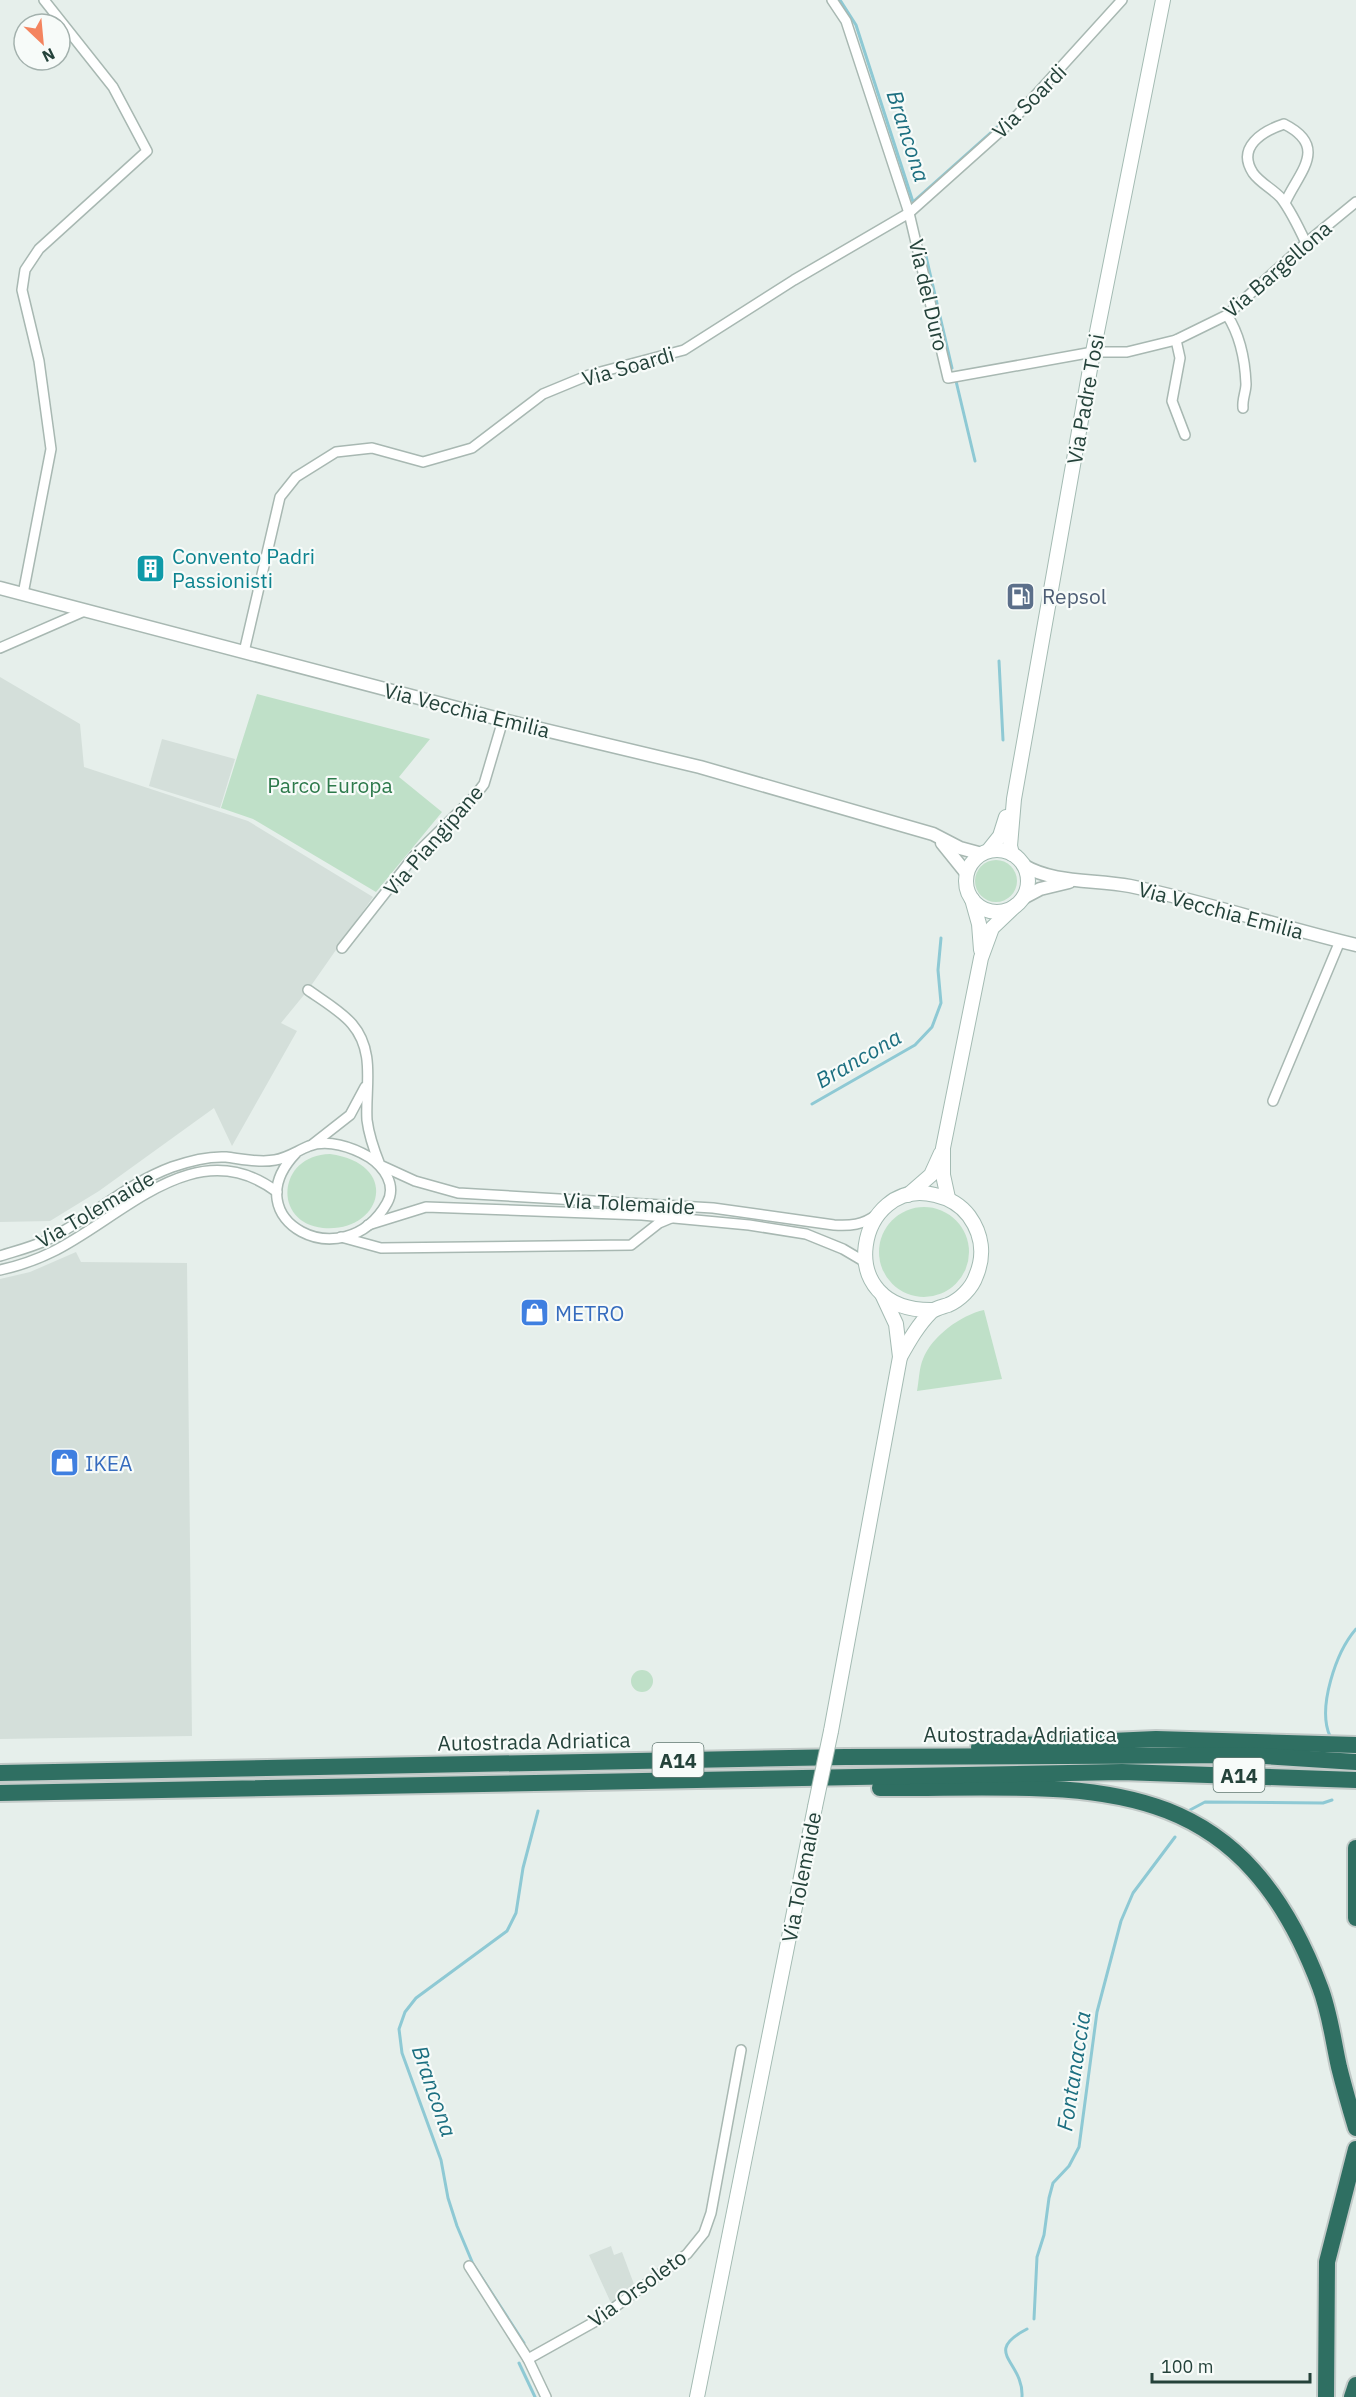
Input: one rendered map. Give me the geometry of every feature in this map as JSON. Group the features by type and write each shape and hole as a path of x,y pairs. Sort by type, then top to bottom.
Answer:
{"highway":[{"path":"845,1757 1007,1744 1156,1739 1356,1745"},
{"name":"Autostrada Adriatica","path":"0,1773 845,1757 1248,1755 1356,1762"},
{"name":"Autostrada Adriatica","path":"0,1793 687,1782 1122,1772 1356,1780"},
{"path":"687,1782 737,1787 1054,1789 1135,1801 1195,1822 1235,1851 1268,1889 1295,1931 1323,1998 1356,2128"},
{"path":"1356,1848 1356,1918"},
{"path":"1326,2397 1327,2262 1356,2149"},
{"path":"1352,2397 1356,2385"}],"main road":[{"name":"Via Padre Tosi","path":"1014,799 1093,352 1163,0"},
{"path":"967,874 973,861 985,853 1000,836 1014,799"},
{"path":"1012,854 1010,846 1014,799"},
{"path":"972,899 984,909 994,912 1004,911 1019,902 1028,885 1023,865 1012,854 997,850 985,853"},
{"name":"Via Tolemaide","path":"900,1357 915,1330 933,1310 950,1304 964,1294 975,1280 981,1263 982,1246 976,1226 964,1209 948,1198 943,1175 943,1148 981,958 982,939 972,899 966,887 967,874"},
{"name":"Via Tolemaide","path":"981,958 992,928 1019,902"},
{"name":"Via Tolemaide","path":"878,1213 892,1202 908,1195 931,1175 943,1148"},
{"path":"908,1195 928,1193 948,1198"},
{"path":"865,1262 864,1245 869,1228 878,1213"},
{"name":"Via Tolemaide","path":"697,2397 831,1731 900,1357 896,1324 882,1294 871,1280 865,1262"},
{"path":"882,1294 906,1307 933,1310"}],"street":[{"path":"23,594 51,449 39,361 22,290 25,270 39,249 147,151 113,87 44,0"},
{"name":"Via del Duro","path":"832,0 846,21 909,213 948,378"},
{"name":"Via Soardi","path":"244,652 280,497 296,477 336,452 372,448 423,462 472,448 543,394 589,375 684,350 794,280 909,213 1013,120 1122,0"},
{"path":"1285,203 1306,168 1308,156 1307,145 1298,131 1284,124 1256,138 1250,147 1248,160 1254,173 1285,203 1306,243"},
{"name":"Via Bargellona","path":"948,378 991,368 1093,352 1127,352 1176,340 1227,315 1306,243 1356,202"},
{"path":"1227,315 1235,328 1243,360 1246,387 1242,398 1243,408"},
{"path":"1176,340 1180,358 1172,401 1185,435"},
{"name":"Via Vecchia Emilia","path":"0,588 503,720 700,767 933,834 960,848 985,853"},
{"path":"0,648 87,610"},
{"name":"Via Piangipane","path":"342,948 415,855 448,820 474,797 484,784 503,720"},
{"path":"933,834 953,854 967,874"},
{"name":"Via Vecchia Emilia","path":"1023,865 1034,871 1058,877 1085,879 1140,889 1356,945"},
{"path":"1019,902 1047,887 1085,879"},
{"path":"1273,1101 1340,941"},
{"name":"Via Tolemaide","path":"308,990 352,1024 367,1057 369,1076 367,1119 372,1147 387,1177 391,1193 381,1213 368,1225"},
{"name":"Via Tolemaide","path":"0,1256 48,1240 134,1185 174,1166 201,1159 223,1157 269,1161 296,1153 333,1131 350,1115 361,1098 369,1076"},
{"name":"Via Tolemaide","path":"310,1146 325,1143 346,1147 415,1181 458,1193 702,1207 851,1226 867,1221 878,1213"},
{"name":"Via Tolemaide","path":"296,1153 286,1164 279,1177 277,1192 283,1214 298,1231 311,1238 326,1240 341,1237 368,1225 426,1207 672,1218 749,1225 806,1234 843,1249 865,1262"},
{"name":"Via Tolemaide","path":"0,1270 52,1252 155,1187 178,1178 208,1171 239,1173 264,1182 277,1192"},
{"path":"341,1237 381,1248 631,1245 659,1223 672,1218"},
{"name":"Via Orsoleto","path":"528,2359 596,2321 687,2254 704,2233 711,2213 741,2050"},
{"path":"469,2266 528,2359 546,2397"}],"shaded area":[{"path":"0,677 80,724 84,767 248,821 373,897 308,990 281,1023 297,1031 232,1146 214,1108 99,1191 50,1221 0,1222"},
{"path":"162,739 235,759 220,808 149,786"},
{"path":"76,1252 81,1262 187,1263 192,1736 0,1739 0,1279 30,1272"},
{"path":"611,2246 614,2255 622,2252 635,2287 611,2303 589,2255"}],"green space":[{"name":"Parco Europa","path":"257,694 430,739 399,777 442,812 376,892 253,819 221,808"},
{"path":"996,860 1011,866 1017,881 1011,896 996,902 981,896 975,881 981,866"},
{"path":"330,1154 353,1160 368,1170 375,1183 376,1197 370,1209 359,1220 343,1227 323,1228 306,1223 295,1214 289,1203 288,1189 291,1177 299,1165 312,1157"},
{"path":"924,1207 941,1210 956,1220 966,1235 969,1252 966,1269 956,1284 941,1294 924,1297 907,1294 892,1284 882,1269 879,1252 882,1235 892,1220 907,1210"},
{"path":"984,1310 1002,1379 917,1391 922,1363 933,1342 957,1322"},
{"path":"642,1670 650,1673 653,1681 650,1689 642,1692 634,1689 631,1681 634,1673"}],"waterway":[{"name":"Brancona","path":"840,0 856,25 913,202 1005,120"},
{"name":"Brancona","path":"925,252 952,368"},
{"name":"Brancona","path":"956,381 975,461"},
{"name":"Brancona","path":"999,661 1003,740"},
{"name":"Brancona","path":"812,1104 915,1045 932,1027 941,1003 938,970 941,938"},
{"name":"Fontanaccia","path":"1330,1736 1326,1711 1327,1696 1342,1651 1356,1629"},
{"name":"Fontanaccia","path":"1190,1810 1205,1802 1323,1803 1332,1800"},
{"name":"Brancona","path":"524,2343 473,2264 457,2226 448,2198 441,2160 402,2053 399,2029 405,2012 416,1998 507,1931 516,1913 523,1868 538,1811"},
{"name":"Fontanaccia","path":"1034,2319 1037,2257 1044,2235 1049,2198 1053,2183 1069,2166 1079,2147 1097,2012 1121,1921 1133,1893 1175,1837"},
{"name":"Fontanaccia","path":"1022,2397 1021,2385 1006,2352 1007,2345 1014,2337 1027,2329"},
{"name":"Brancona","path":"519,2363 535,2397"}],"place":[{"name":"Convento Padri Passionisti","path":"151,568"},
{"name":"Repsol","path":"1021,596"},
{"name":"METRO","path":"534,1313"},
{"name":"IKEA","path":"64,1463"}]}
